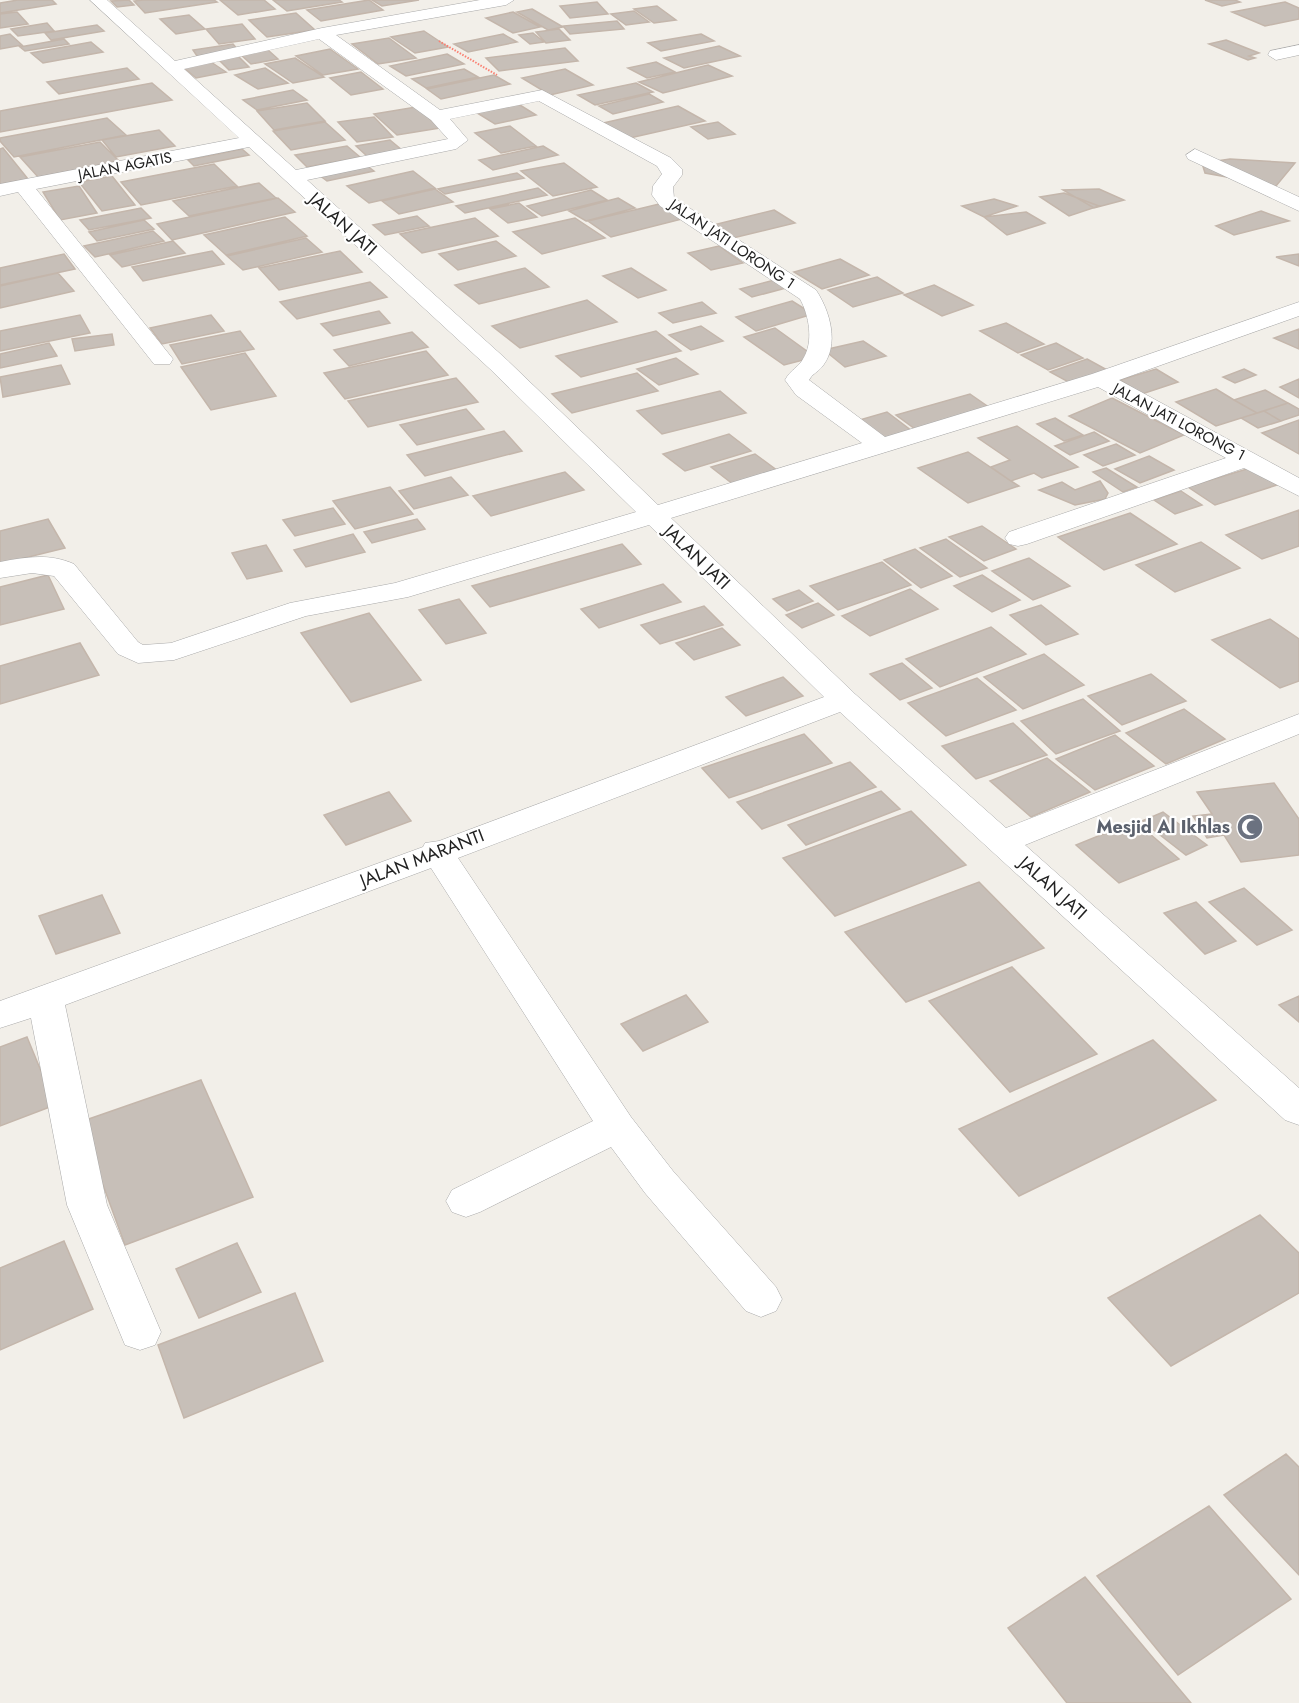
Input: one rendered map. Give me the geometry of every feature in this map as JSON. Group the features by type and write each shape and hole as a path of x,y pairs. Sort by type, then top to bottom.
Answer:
{"street":[{"name":"JALAN JATI","path":"98,0 250,141 498,364 844,700 1299,1110"},
{"path":"171,67 322,33 402,19 460,4 506,0"},
{"path":"291,177 456,143 459,140 437,116 322,33"},
{"path":"1276,56 1299,50"},
{"name":"JALAN JATI LORONG 1","path":"437,116 535,96 546,96 664,162 672,170 672,175 663,186 662,195 667,202 808,295 818,312 821,338 813,364 801,372 797,380 804,390 882,447"},
{"name":"JALAN AGATIS","path":"0,190 250,141"},
{"path":"1195,154 1299,205"},
{"path":"23,186 162,359"},
{"path":"1100,379 1299,309"},
{"name":"JALAN JATI LORONG 1","path":"0,570 35,564 64,570 128,648 138,654 151,656 174,651 300,609 398,591 463,573 1100,379 1299,488"},
{"path":"1018,538 1247,459"},
{"name":"JALAN MARANTI","path":"0,1015 222,937 437,851 844,700"},
{"path":"1001,842 1237,750 1299,723"},
{"path":"437,851 617,1127 659,1182 761,1299"},
{"path":"46,999 87,1205 140,1332"},
{"path":"466,1201 617,1127"}],"path":[{"path":"402,19 535,96"}],"building":[{"path":"18,0 52,0 56,4 0,13 0,3"},
{"path":"129,0 134,5 117,7 111,1"},
{"path":"214,0 217,2 145,13 134,1"},
{"path":"220,0 264,0 275,9 238,15"},
{"path":"273,0 339,0 342,2 287,11"},
{"path":"369,0 383,10 321,21 307,10"},
{"path":"372,0 419,0 382,6"},
{"path":"1205,0 1235,0 1240,2 1222,6"},
{"path":"597,2 608,14 570,18 560,6"},
{"path":"1285,2 1299,8 1299,19 1265,26 1232,12"},
{"path":"657,6 676,20 654,23 634,9"},
{"path":"532,9 563,27 548,30 517,12"},
{"path":"634,11 649,22 626,25 611,14"},
{"path":"17,12 28,24 0,28 0,14"},
{"path":"513,12 540,27 513,33 486,18"},
{"path":"296,13 315,30 267,37 249,20"},
{"path":"189,15 205,29 176,34 160,19"},
{"path":"617,21 624,29 570,34 563,26"},
{"path":"47,23 54,31 18,36 11,29"},
{"path":"242,24 255,39 219,44 206,29"},
{"path":"97,25 104,31 51,40 45,33"},
{"path":"559,29 570,40 546,43 536,32"},
{"path":"424,31 448,47 415,53 391,37"},
{"path":"533,33 544,42 530,44 519,35"},
{"path":"10,34 22,45 0,49 0,36"},
{"path":"503,34 517,42 468,52 454,44"},
{"path":"701,34 714,41 661,51 648,43"},
{"path":"389,38 416,58 378,64 352,44"},
{"path":"64,39 69,44 25,51 20,47"},
{"path":"1226,40 1259,53 1249,56 1255,58 1248,60 1209,44"},
{"path":"91,42 103,52 43,63 31,53"},
{"path":"233,44 238,50 197,56 193,50"},
{"path":"719,46 740,56 684,68 664,58"},
{"path":"565,48 578,61 499,71 486,58"},
{"path":"330,49 358,69 323,75 296,56"},
{"path":"268,50 278,59 251,64 241,55"},
{"path":"447,54 464,64 406,76 390,66"},
{"path":"238,56 249,67 229,70 218,59"},
{"path":"295,58 324,77 293,83 265,64"},
{"path":"211,62 226,72 196,78 183,67"},
{"path":"656,62 675,72 647,78 628,68"},
{"path":"708,65 732,76 663,93 639,82"},
{"path":"127,68 139,79 59,94 47,82"},
{"path":"265,68 288,83 258,89 235,75"},
{"path":"464,69 478,77 426,88 412,79"},
{"path":"565,69 593,85 550,95 522,78"},
{"path":"361,72 383,89 351,95 330,78"},
{"path":"494,75 510,84 441,99 427,89"},
{"path":"152,83 172,100 0,132 0,111"},
{"path":"636,83 653,92 595,105 578,95"},
{"path":"293,90 307,100 257,110 243,100"},
{"path":"649,94 663,102 613,114 599,106"},
{"path":"515,102 536,115 495,124 474,111"},
{"path":"307,103 325,121 274,130 257,111"},
{"path":"678,106 705,121 630,138 603,123"},
{"path":"416,107 440,128 397,135 374,114"},
{"path":"374,117 393,137 357,142 338,122"},
{"path":"107,118 126,135 14,157 0,141 0,138"},
{"path":"325,122 345,140 291,150 273,131"},
{"path":"718,122 735,134 708,139 691,127"},
{"path":"510,126 536,146 501,153 475,133"},
{"path":"159,130 175,146 116,157 102,140"},
{"path":"390,140 402,150 368,157 356,146"},
{"path":"100,142 119,161 38,177 20,157"},
{"path":"347,146 360,157 307,167 295,155"},
{"path":"543,146 558,155 493,170 479,160"},
{"path":"3,148 28,179 0,184 0,149"},
{"path":"242,149 249,155 194,166 188,160"},
{"path":"1230,159 1295,163 1276,186 1205,173 1202,163"},
{"path":"564,163 597,187 553,196 521,171"},
{"path":"214,164 237,186 141,205 121,182"},
{"path":"366,165 374,171 327,181 319,175"},
{"path":"413,171 435,188 369,203 347,186"},
{"path":"517,173 524,178 445,194 438,189"},
{"path":"112,176 135,205 102,211 79,182"},
{"path":"259,183 276,198 189,216 173,201"},
{"path":"79,186 97,213 60,220 43,192"},
{"path":"538,188 547,195 465,213 456,206"},
{"path":"435,189 453,202 399,214 382,201"},
{"path":"1099,189 1124,200 1094,208 1063,190"},
{"path":"591,190 607,200 542,216 527,206"},
{"path":"1064,193 1099,206 1069,216 1040,197"},
{"path":"278,198 295,212 172,240 157,224"},
{"path":"618,198 635,208 586,221 569,211"},
{"path":"994,199 1017,206 984,217 962,206"},
{"path":"519,203 537,217 508,223 490,209"},
{"path":"659,204 682,219 611,237 588,221"},
{"path":"141,208 151,218 89,230 80,220"},
{"path":"774,210 795,223 733,238 713,225"},
{"path":"1261,211 1289,221 1234,235 1216,226"},
{"path":"1026,212 1045,223 1007,235 984,217"},
{"path":"417,216 429,226 385,235 373,225"},
{"path":"285,217 307,236 226,255 204,235"},
{"path":"475,218 498,236 422,253 400,234"},
{"path":"575,218 605,238 542,254 513,232"},
{"path":"144,220 154,229 97,241 89,232"},
{"path":"153,231 164,241 95,257 84,246"},
{"path":"306,238 322,252 243,270 227,256"},
{"path":"173,241 185,253 122,267 110,255"},
{"path":"496,241 516,256 458,270 439,254"},
{"path":"719,246 743,263 711,270 688,253"},
{"path":"212,251 224,264 143,281 132,267"},
{"path":"340,251 362,272 279,290 259,268"},
{"path":"64,254 75,269 0,285 0,268"},
{"path":"1299,254 1299,266 1276,257"},
{"path":"840,259 869,275 822,289 794,272"},
{"path":"525,268 549,287 479,304 455,285"},
{"path":"631,268 666,290 638,298 603,276"},
{"path":"58,273 74,291 0,308 0,286"},
{"path":"877,277 903,293 853,307 828,290"},
{"path":"778,279 790,287 752,297 740,289"},
{"path":"370,282 387,297 297,319 280,302"},
{"path":"934,285 973,305 942,316 904,295"},
{"path":"587,300 617,322 520,348 492,326"},
{"path":"792,301 813,314 756,331 736,317"},
{"path":"702,302 716,313 673,323 659,313"},
{"path":"379,311 390,323 333,336 321,324"},
{"path":"80,315 90,333 0,351 0,331"},
{"path":"211,315 224,331 162,344 150,328"},
{"path":"1006,323 1044,344 1018,353 980,331"},
{"path":"701,326 723,341 691,350 669,335"},
{"path":"775,328 815,357 784,365 744,337"},
{"path":"1299,329 1299,349 1274,338"},
{"path":"240,331 254,349 182,364 170,345"},
{"path":"656,331 681,351 581,377 556,356"},
{"path":"412,332 428,347 349,366 334,350"},
{"path":"112,334 114,345 75,351 72,339"},
{"path":"863,341 886,356 845,367 824,350"},
{"path":"49,343 57,356 0,368 0,354"},
{"path":"1056,343 1083,358 1048,370 1021,355"},
{"path":"426,351 448,375 345,399 324,373"},
{"path":"245,353 276,396 211,410 181,367"},
{"path":"676,358 698,374 659,385 637,369"},
{"path":"1087,359 1111,372 1074,385 1050,372"},
{"path":"61,365 70,384 3,397 0,377"},
{"path":"1156,369 1178,382 1142,394 1120,380"},
{"path":"1244,369 1256,375 1235,383 1223,377"},
{"path":"637,373 658,391 572,413 552,394"},
{"path":"456,378 478,402 368,427 348,401"},
{"path":"1299,379 1299,398 1280,387"},
{"path":"1216,389 1257,413 1216,426 1176,402"},
{"path":"1265,390 1288,403 1257,413 1234,400"},
{"path":"720,391 746,413 662,434 637,411"},
{"path":"970,394 990,408 915,429 896,415"},
{"path":"1112,398 1184,435 1140,453 1069,416"},
{"path":"1288,403 1299,409 1299,415 1281,421 1264,411"},
{"path":"466,409 484,429 417,445 400,425"},
{"path":"1264,411 1281,421 1258,428 1241,418"},
{"path":"887,412 912,431 881,440 856,421"},
{"path":"1055,418 1083,435 1064,441 1037,424"},
{"path":"1299,420 1299,454 1262,433"},
{"path":"1017,426 1078,467 1042,478 1034,473 1011,481 991,467 1010,460 978,438"},
{"path":"504,431 522,451 425,476 407,455"},
{"path":"1094,432 1109,441 1070,455 1055,446"},
{"path":"729,434 751,451 685,471 663,454"},
{"path":"1116,444 1135,455 1103,466 1084,455"},
{"path":"968,452 1019,486 968,503 918,468"},
{"path":"755,454 778,471 734,485 711,467"},
{"path":"1149,456 1174,470 1140,483 1115,469"},
{"path":"1106,468 1137,487 1123,492 1093,472"},
{"path":"1250,468 1277,485 1215,505 1188,487"},
{"path":"565,472 584,490 491,516 473,496"},
{"path":"451,477 468,495 414,509 399,491"},
{"path":"1100,481 1108,493 1105,499 1075,505 1039,490 1062,482 1075,490"},
{"path":"390,487 413,514 355,529 333,501"},
{"path":"1181,491 1202,505 1175,514 1154,500"},
{"path":"333,508 345,524 295,536 283,520"},
{"path":"1299,510 1299,546 1262,559 1226,535"},
{"path":"1130,513 1177,544 1104,570 1058,537"},
{"path":"48,519 65,548 0,564 0,531"},
{"path":"417,519 425,529 372,543 364,532"},
{"path":"982,526 1016,549 984,561 949,537"},
{"path":"353,534 365,552 306,567 294,550"},
{"path":"946,539 987,568 960,577 920,548"},
{"path":"1201,542 1240,568 1175,592 1136,565"},
{"path":"622,544 641,564 490,607 472,586"},
{"path":"266,545 282,571 247,579 232,553"},
{"path":"915,549 952,576 921,588 884,560"},
{"path":"1029,558 1070,586 1033,600 992,571"},
{"path":"882,562 911,585 838,610 810,586"},
{"path":"48,575 64,609 0,625 0,587"},
{"path":"982,575 1020,600 992,612 954,586"},
{"path":"663,584 681,602 599,628 581,609"},
{"path":"910,589 938,609 870,636 842,616"},
{"path":"799,590 813,601 787,611 773,599"},
{"path":"459,599 486,633 446,644 419,610"},
{"path":"818,603 834,615 802,628 786,615"},
{"path":"1041,605 1078,634 1046,645 1010,615"},
{"path":"704,606 723,625 660,644 641,625"},
{"path":"369,613 421,680 351,702 301,633"},
{"path":"1270,619 1299,639 1299,681 1280,688 1212,640"},
{"path":"991,627 1026,654 940,687 906,659"},
{"path":"722,628 740,645 694,660 676,643"},
{"path":"80,643 99,675 0,704 0,666"},
{"path":"1044,654 1084,685 1023,709 984,677"},
{"path":"902,663 932,688 900,700 870,674"},
{"path":"1151,674 1186,701 1122,725 1088,696"},
{"path":"783,677 803,696 746,716 726,697"},
{"path":"977,678 1016,710 946,736 908,703"},
{"path":"1083,699 1120,731 1056,754 1021,721"},
{"path":"1184,709 1225,739 1166,764 1126,733"},
{"path":"1013,723 1047,755 976,779 942,746"},
{"path":"804,734 832,763 729,798 702,768"},
{"path":"1115,735 1154,766 1095,790 1056,759"},
{"path":"1047,758 1090,792 1031,817 990,781"},
{"path":"850,762 876,787 762,829 737,802"},
{"name":"Mesjid Al Ikhlas","path":"1274,783 1299,819 1299,855 1241,862 1224,835 1207,838 1193,816 1212,814 1197,792"},
{"path":"881,791 900,809 806,845 788,825"},
{"path":"389,792 411,821 346,845 324,815"},
{"path":"911,811 966,865 835,916 783,858"},
{"path":"1163,812 1207,845 1186,855 1142,821"},
{"path":"1135,821 1179,859 1119,883 1076,845"},
{"path":"979,882 1044,948 906,1002 845,932"},
{"path":"1244,888 1292,930 1257,945 1209,902"},
{"path":"102,895 120,933 56,954 39,916"},
{"path":"1196,902 1236,941 1205,954 1164,913"},
{"path":"1012,967 1097,1054 1010,1092 929,1001"},
{"path":"686,995 708,1022 643,1051 621,1024"},
{"path":"1299,996 1299,1022 1279,1005"},
{"path":"27,1037 55,1105 0,1126 0,1047"},
{"path":"1153,1040 1216,1100 1019,1196 959,1129"},
{"path":"201,1080 253,1197 125,1245 80,1122"},
{"path":"1260,1215 1299,1253 1299,1293 1171,1366 1108,1298"},
{"path":"64,1241 93,1309 0,1350 0,1268"},
{"path":"237,1243 261,1292 199,1318 176,1269"},
{"path":"295,1293 323,1361 184,1418 158,1345"},
{"path":"1286,1454 1299,1467 1299,1575 1224,1495"},
{"path":"1209,1506 1291,1599 1178,1675 1097,1576"},
{"path":"1085,1577 1191,1703 1067,1703 1008,1628"}],"place":[{"name":"Mesjid Al Ikhlas","path":"1250,827"}]}
